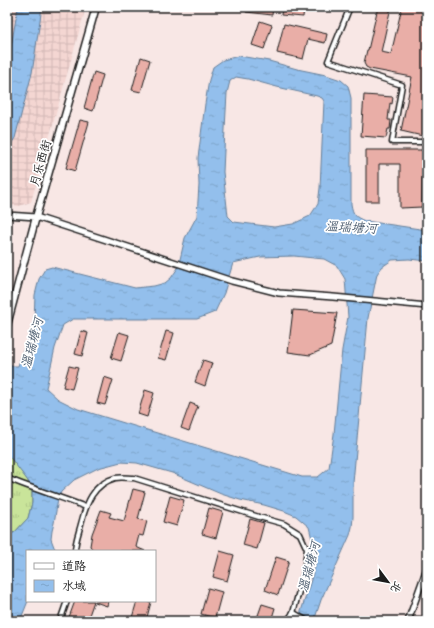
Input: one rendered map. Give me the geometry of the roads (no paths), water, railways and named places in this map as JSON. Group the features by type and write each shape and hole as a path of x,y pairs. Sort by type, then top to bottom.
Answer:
{"main road":[{"name":"月乐西街","path":"7,325 96,7"}],"street":[{"path":"350,7 328,61 402,85 392,142 427,142"},
{"path":"7,215 36,217 232,281 279,293 427,306"},
{"path":"7,478 86,507"},
{"path":"75,550 86,507 94,492 102,484 115,478 134,478 284,524 300,534 307,548 304,573 294,614 287,621"},
{"path":"408,621 427,568"},
{"path":"60,621 67,602"},
{"path":"294,614 306,621"}],"water":[{"path":"18,7 42,7 32,73 15,138 7,150 7,113 10,98 9,58"},
{"name":"温瑞塘河","path":"239,56 269,61 341,80 348,86 351,98 351,204 354,213 357,217 365,221 427,230 427,261 409,259 392,260 382,267 377,274 368,318 353,483 353,517 350,535 321,600 314,621 298,621 315,567 316,555 309,527 296,516 284,511 221,494 172,473 137,463 121,462 98,468 74,480 61,492 58,499 51,539 56,550 26,550 26,602 28,602 20,621 7,621 7,532 14,533 28,518 32,503 32,488 9,456 7,446 7,366 18,366 28,342 34,321 35,295 39,279 45,269 52,267 135,288 165,283 171,278 178,268 185,238 197,216 199,185 198,158 205,104 213,67 223,60","holes":["236,77 317,96 322,98 324,101 318,204 310,216 293,224 274,227 234,222 228,216 223,172 227,93 230,81","294,256 324,259 337,266 345,279 348,317 342,350 334,434 329,468 318,477 302,477 78,409 58,399 46,388 55,348 63,325 73,319 197,319 215,312 224,293 233,263 260,257"]}],"railway":[{"path":"424,621 427,613"}]}
